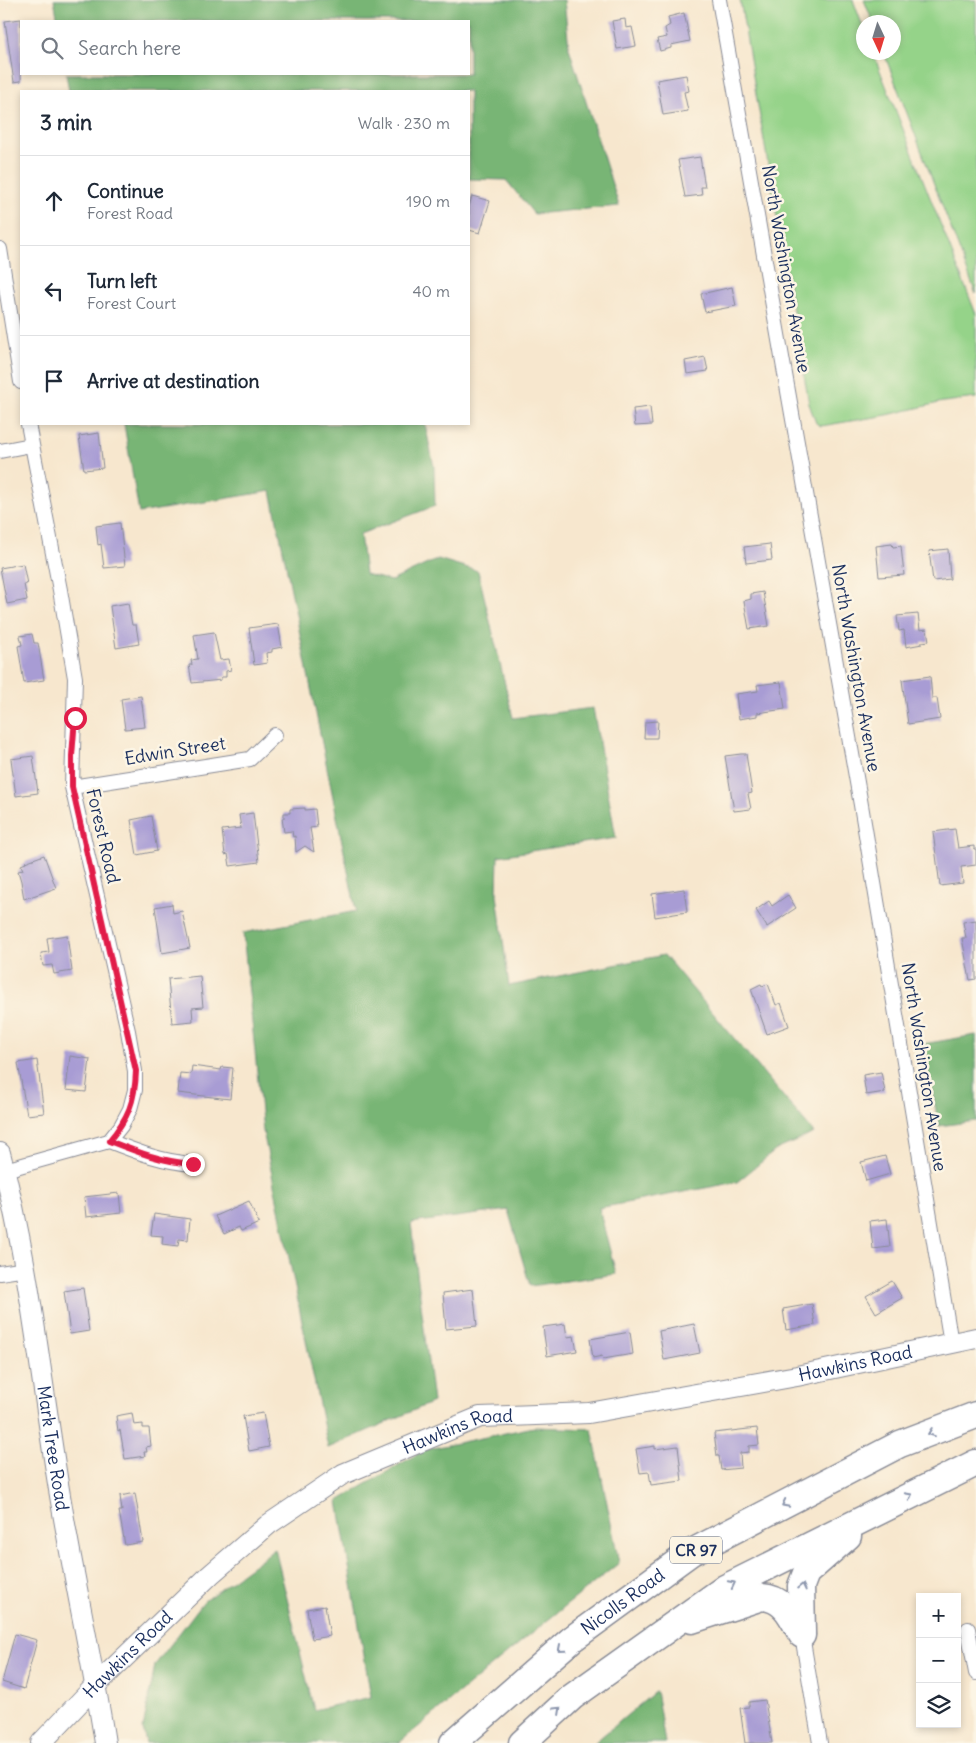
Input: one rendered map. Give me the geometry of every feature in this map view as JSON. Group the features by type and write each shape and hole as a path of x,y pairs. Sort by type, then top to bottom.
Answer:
{"highway":[{"name":"Nicolls Road","path":"453,1743 572,1639 690,1553 900,1444 976,1415"},
{"name":"CR 97","path":"522,1743 572,1697 725,1588 976,1463"},
{"path":"802,1635 801,1586 806,1574 871,1515"},
{"path":"668,1628 762,1597 771,1598 786,1609 802,1635"}],"street":[{"name":"North Washington Avenue","path":"719,0 878,904 951,1343"},
{"path":"0,249 20,376"},
{"name":"Forest Road","path":"28,425 75,678 72,787 136,1071 135,1090 130,1109 121,1126 109,1141"},
{"path":"0,450 31,445"},
{"name":"Edwin Street","path":"72,787 250,758 274,735"},
{"path":"2,1162 109,1141 155,1158 193,1164"},
{"name":"Mark Tree Road","path":"2,1162 26,1269 56,1473 96,1685 105,1743"},
{"path":"0,1273 26,1269"},
{"name":"Hawkins Road","path":"41,1743 96,1685 210,1574 269,1524 343,1474 480,1417 589,1413 797,1376 976,1338"},
{"path":"968,1629 976,1673"},
{"path":"802,1635 820,1743"}],"green space":[{"path":"54,0 564,0 569,48 619,206 534,214 506,180 470,179 470,90 69,90 66,75 470,75 470,20 58,20"},
{"path":"740,0 853,0 859,15 856,15 856,60 876,60 976,314 976,398 943,402 887,415 821,426 816,423 809,404"},
{"path":"864,0 976,0 976,294 887,60 901,60 901,15 870,15"},
{"path":"124,425 425,425 434,467 435,506 360,534 365,574 391,581 438,559 478,571 513,718 593,708 616,838 498,856 497,895 509,986 664,955 814,1133 776,1150 737,1182 599,1208 616,1274 530,1286 508,1210 411,1223 433,1402 328,1448 263,1131 243,933 356,911 271,491 139,513"},
{"path":"976,1035 976,1121 939,1126 923,1044"},
{"path":"534,1427 592,1429 619,1563 399,1743 146,1743 143,1729 155,1665 204,1601 275,1549 314,1710 371,1697 338,1501 424,1450"},
{"path":"656,1691 665,1743 594,1743"}],"building":[{"path":"684,13 690,41 671,45 671,48 660,51 657,39 667,37 665,28 670,25 668,17"},
{"path":"21,19 21,81 14,82 5,21"},
{"path":"625,19 626,28 632,27 636,46 617,49 612,21"},
{"path":"686,75 689,91 684,92 688,111 663,115 657,80"},
{"path":"700,157 705,187 701,187 702,195 685,197 678,160"},
{"path":"472,196 490,201 480,233 470,230 470,203"},
{"path":"732,287 736,306 705,312 701,294"},
{"path":"705,357 708,371 687,374 685,361"},
{"path":"650,407 652,425 635,426 633,409"},
{"path":"99,433 103,468 84,470 79,436"},
{"path":"120,523 125,566 104,568 101,544 98,545 96,526"},
{"path":"770,544 772,560 746,563 744,547"},
{"path":"892,544 893,547 901,546 904,575 879,577 876,546"},
{"path":"948,549 950,579 933,581 929,551"},
{"path":"23,564 27,584 24,584 27,600 7,604 0,568"},
{"path":"763,592 769,626 749,629 744,601 751,599 751,594"},
{"path":"128,603 132,625 136,625 139,644 116,648 110,606"},
{"path":"918,614 920,630 927,629 929,641 906,647 904,630 899,631 897,616"},
{"path":"278,624 282,647 272,649 272,652 266,653 267,663 254,665 249,628"},
{"path":"214,632 220,660 229,659 231,670 226,671 226,677 221,677 221,680 192,683 189,665 192,665 191,660 198,659 194,635"},
{"path":"32,634 34,643 38,643 44,680 24,683 18,646 22,645 20,636"},
{"path":"930,676 932,698 937,698 940,719 908,724 902,680"},
{"path":"781,682 785,709 757,713 757,716 739,719 736,694 758,691 757,685"},
{"path":"141,696 145,727 125,729 121,699"},
{"path":"658,721 657,738 644,738 645,722"},
{"path":"746,754 752,793 748,794 751,809 734,811 725,756"},
{"path":"33,756 38,793 16,796 11,759"},
{"path":"305,808 305,810 315,809 317,827 310,828 314,852 305,846 296,852 295,836 293,837 292,831 284,832 282,818 284,818 284,813 290,813 290,809"},
{"path":"253,813 259,862 230,866 228,854 225,855 222,830 241,828 239,815"},
{"path":"151,816 157,851 137,855 131,820"},
{"path":"955,829 958,848 974,846 974,849 976,849 976,865 961,867 963,883 940,886 933,832"},
{"path":"44,855 56,888 24,899 18,871 23,870 21,865 25,862"},
{"path":"684,889 687,912 655,917 652,894"},
{"path":"788,895 796,908 767,927 756,910 769,901 772,906"},
{"path":"172,904 173,913 182,911 190,948 162,953 155,907"},
{"path":"976,920 976,979 970,980 962,938 966,938 963,922"},
{"path":"67,935 72,971 54,974 52,965 43,966 41,953 49,952 47,938"},
{"path":"200,976 203,1007 192,1008 193,1021 172,1023 168,979"},
{"path":"761,984 762,986 768,984 776,1005 781,1003 789,1026 767,1034 751,989"},
{"path":"70,1056 90,1059 86,1092 66,1090"},
{"path":"37,1060 44,1113 27,1115 18,1063"},
{"path":"192,1066 221,1070 222,1067 233,1068 230,1099 178,1093 180,1073 191,1074"},
{"path":"881,1072 885,1092 866,1095 863,1075"},
{"path":"885,1156 890,1174 866,1181 861,1162"},
{"path":"119,1193 121,1213 86,1217 84,1197"},
{"path":"249,1201 259,1223 241,1231 239,1227 224,1234 215,1216"},
{"path":"154,1214 190,1219 188,1240 179,1239 178,1246 162,1244 163,1236 151,1235"},
{"path":"887,1219 890,1247 873,1249 870,1221"},
{"path":"892,1281 902,1298 876,1313 866,1296"},
{"path":"83,1288 89,1331 70,1334 64,1291"},
{"path":"473,1289 477,1326 446,1329 443,1293"},
{"path":"812,1304 815,1325 786,1330 783,1309"},
{"path":"565,1324 567,1337 574,1336 577,1351 547,1356 543,1327"},
{"path":"694,1324 700,1353 664,1360 659,1331"},
{"path":"630,1332 633,1354 603,1359 602,1356 593,1358 590,1339"},
{"path":"132,1413 134,1425 143,1424 143,1428 149,1428 151,1446 146,1447 147,1452 144,1452 145,1456 125,1459 116,1416"},
{"path":"263,1413 269,1447 249,1451 243,1416"},
{"path":"757,1428 759,1445 749,1446 749,1452 740,1453 741,1468 721,1470 714,1433"},
{"path":"655,1446 655,1449 678,1446 682,1481 651,1485 649,1472 640,1473 636,1449"},
{"path":"135,1493 143,1542 125,1545 119,1511 122,1511 120,1496"},
{"path":"325,1606 330,1636 312,1639 307,1609"},
{"path":"15,1634 37,1640 24,1689 2,1682"},
{"path":"765,1700 772,1743 745,1743 740,1708 749,1707 749,1702"}],"route":[{"path":"75,718 72,787 136,1071 135,1090 130,1109 121,1126 109,1141 155,1158 193,1164"}]}
